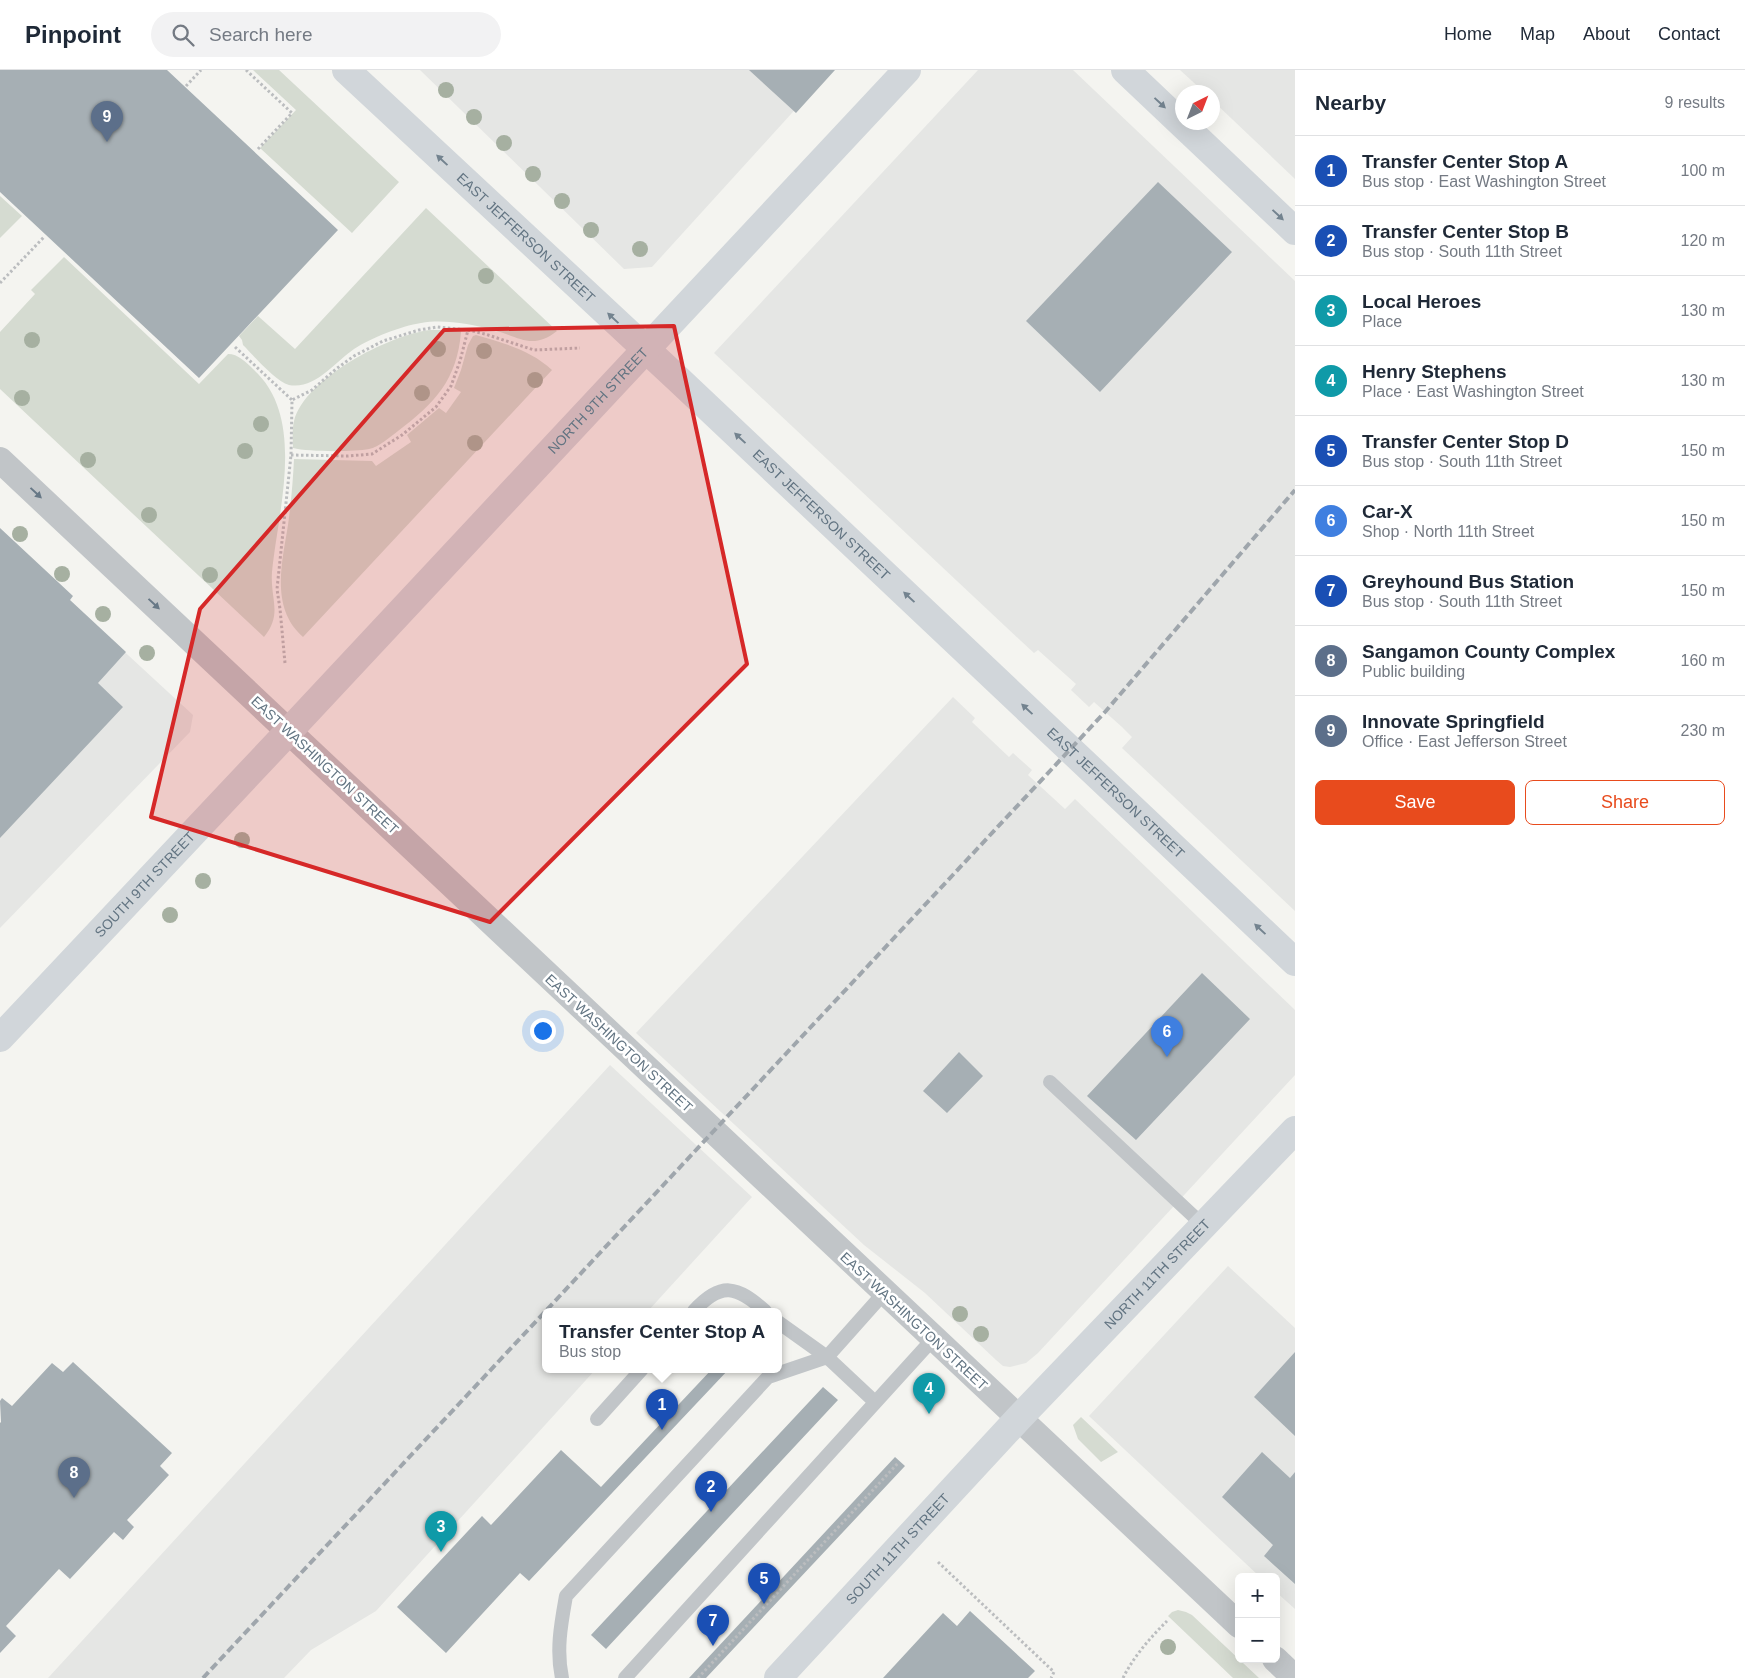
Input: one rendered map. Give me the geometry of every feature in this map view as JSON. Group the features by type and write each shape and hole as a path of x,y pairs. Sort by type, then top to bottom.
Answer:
{"main road":[{"name":"EAST JEFFERSON STREET","path":"346,70 646,349 1295,962"},
{"name":"NORTH 9TH STREET","path":"289,731 907,70"},
{"path":"1125,70 1295,231"},
{"name":"SOUTH 9TH STREET","path":"0,1038 289,731"},
{"name":"NORTH 11TH STREET","path":"1018,1419 1295,1130"},
{"name":"SOUTH 11TH STREET","path":"778,1678 1018,1419"}],"street":[{"name":"EAST WASHINGTON STREET","path":"0,460 884,1294 1235,1621"},
{"path":"1279,1663 1295,1678"}],"lane":[{"path":"1050,1082 1204,1226"},
{"path":"697,1308 717,1292 734,1290 751,1299 762,1308"},
{"path":"782,1372 827,1357 884,1294"},
{"path":"782,1325 827,1357 875,1402"},
{"path":"625,1678 933,1339"},
{"path":"597,1419 638,1373"},
{"path":"562,1678 558,1660 559,1639 566,1596 768,1377 780,1373"}],"path":[{"path":"186,86 201,70"},
{"path":"246,70 292,113 257,150"},
{"path":"0,283 44,237"},
{"path":"292,400 312,390 354,356 383,341 402,334 436,327 468,330 534,350 580,348"},
{"path":"291,455 348,456 372,454 402,435 436,407 451,386 468,330"},
{"path":"235,347 292,400 291,455 277,590 284,663"},
{"path":"698,1678 899,1462"},
{"path":"938,1562 1054,1672 1051,1678"},
{"path":"1123,1678 1130,1664 1167,1620"}],"highlighted area":[{"path":"674,326 747,664 490,922 151,817 200,609 444,330"}],"shaded area":[{"path":"253,70 279,70 399,182 352,233 260,148 296,110"},
{"path":"420,70 831,70 652,267 624,269"},
{"path":"978,70 1073,70 1295,281 1295,911 1122,748 1132,737 1122,727 1094,702 1089,707 1071,690 1076,684 1038,650 1034,653 714,353"},
{"path":"1180,70 1295,70 1295,179 1220,108 1220,85 1196,85"},
{"path":"0,196 22,216 0,238"},
{"path":"426,208 557,331 548,337 532,341 485,328 457,323 430,322 413,325 386,333 361,345 347,354 324,374 307,383 298,385 289,385 277,379 243,345 239,336 258,316 295,349"},
{"path":"64,257 199,384 228,354 235,355 245,361 270,389 280,412 284,438 285,465 272,572 274,613 270,629 264,637 0,389 0,332 35,294 31,290"},
{"path":"430,330 459,330 461,332 459,349 455,364 442,389 411,421 384,442 369,449 331,451 293,448 294,421 301,405 314,389 351,361 372,350 393,340"},
{"path":"476,335 526,352 552,370 303,637 286,613 282,599 281,584 281,569 291,500 294,459 372,461 376,466 411,442 407,435 439,408 446,413 461,392 454,388 468,345 473,336"},
{"path":"0,537 193,715 190,732 0,928"},
{"path":"953,697 975,718 972,722 1009,757 1013,753 1032,770 1028,775 1065,809 1075,799 1295,1010 1295,1075 1038,1353 1026,1363 1010,1367 1003,1366 925,1293 864,1245 636,1033"},
{"path":"610,1065 752,1197 651,1308 542,1308 542,1373 592,1373 376,1611 311,1650 284,1678 48,1678"},
{"path":"1228,1266 1295,1328 1295,1609 1280,1596 1280,1573 1256,1573 1089,1416"},
{"path":"1081,1417 1118,1452 1101,1462 1078,1439 1073,1425"},
{"path":"1178,1610 1192,1615 1235,1655 1235,1663 1243,1663 1259,1678 1233,1678 1168,1616"}],"building":[{"path":"0,70 167,70 338,230 199,378 0,192"},
{"path":"749,70 835,70 796,113"},
{"path":"1158,182 1232,252 1100,392 1026,321"},
{"path":"0,528 73,596 70,600 126,652 98,683 123,707 0,838"},
{"path":"1202,973 1250,1019 1136,1140 1087,1096"},
{"path":"959,1052 983,1076 947,1113 923,1091"},
{"path":"1295,1352 1295,1436 1254,1397"},
{"path":"73,1362 172,1453 160,1466 169,1475 127,1520 134,1527 123,1540 114,1532 70,1579 59,1569 6,1626 16,1636 0,1653 0,1401 2,1398 12,1406 52,1363 63,1372"},
{"path":"708,1373 725,1373 529,1581 520,1573 446,1653 397,1607 482,1516 491,1525 561,1450 601,1487"},
{"path":"823,1387 838,1400 606,1649 591,1635"},
{"path":"1262,1452 1290,1478 1295,1472 1295,1584 1264,1556 1273,1545 1222,1497"},
{"path":"895,1457 905,1466 706,1678 689,1678"},
{"path":"970,1611 1035,1671 1028,1678 883,1678 943,1613 957,1626"}],"railway":[{"path":"548,1308 1105,712 1295,490"},
{"path":"203,1678 542,1315"}],"place":[{"name":"Innovate Springfield","path":"107,142"},
{"name":"Car-X","path":"1167,1057"},
{"name":"Henry Stephens","path":"929,1414"},
{"name":"Transfer Center Stop A","path":"662,1430"},
{"name":"Sangamon County Complex","path":"74,1498"},
{"name":"Transfer Center Stop B","path":"711,1512"},
{"name":"Local Heroes","path":"441,1552"},
{"name":"Transfer Center Stop D","path":"764,1604"},
{"name":"Greyhound Bus Station","path":"713,1646"}]}
